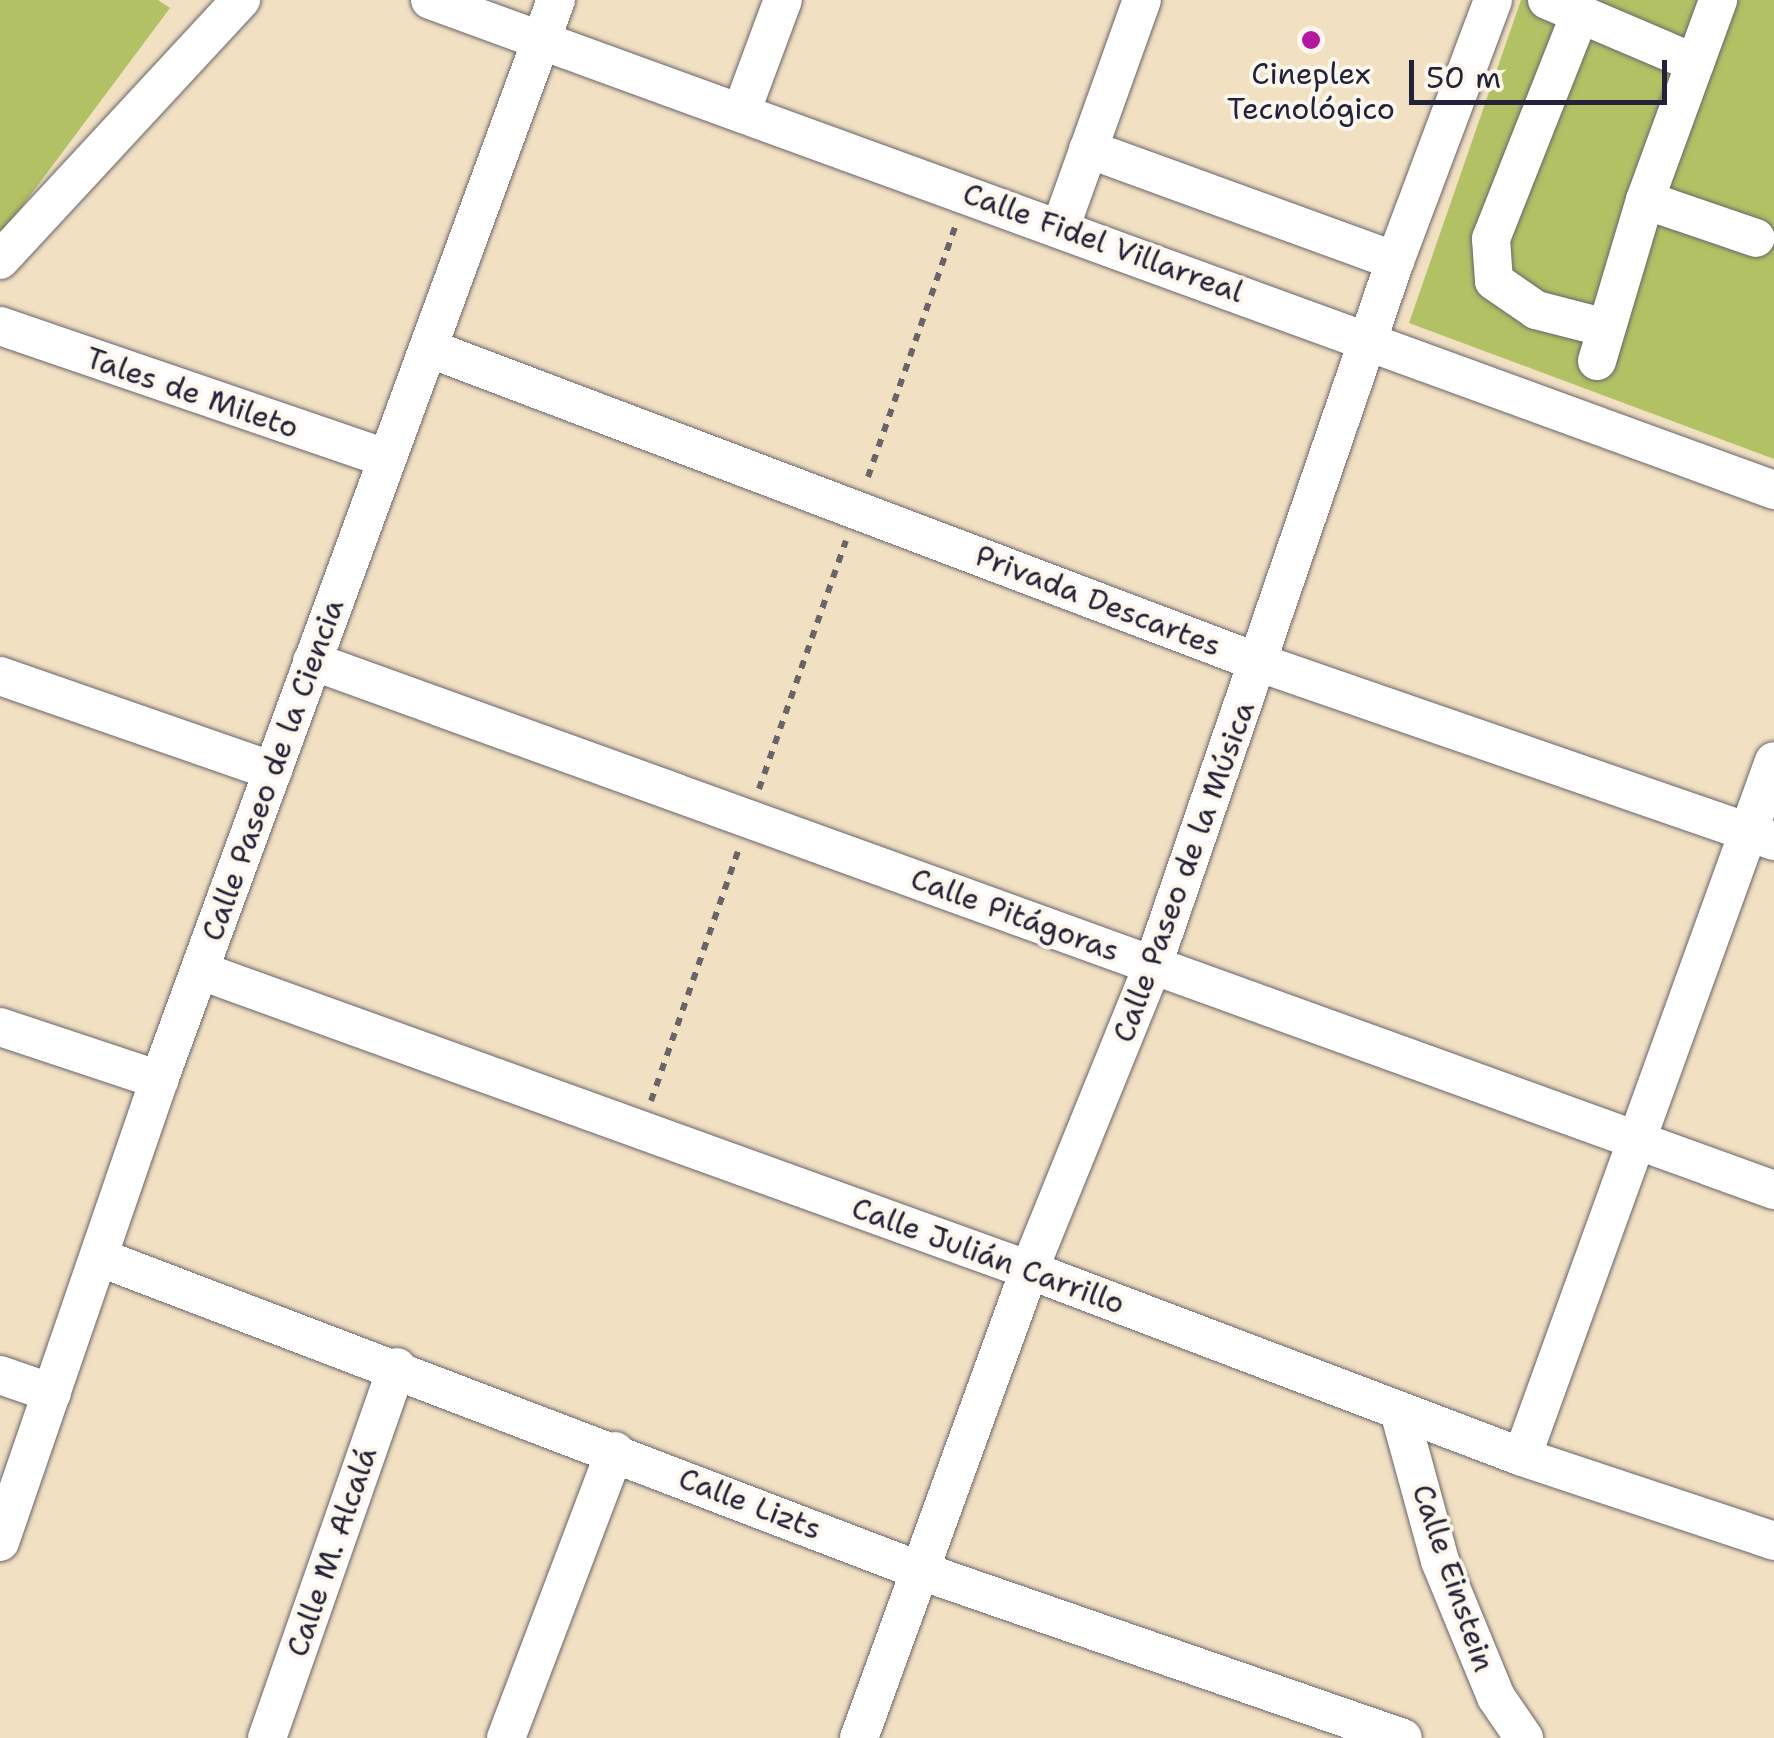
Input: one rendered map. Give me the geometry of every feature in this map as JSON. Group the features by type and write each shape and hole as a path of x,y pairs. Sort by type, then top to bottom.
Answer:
{"street":[{"path":"0,260 242,0"},
{"name":"Calle Fidel Villarreal","path":"430,0 1062,226 1774,490"},
{"name":"Calle Paseo de la Ciencia","path":"0,1542 101,1258 159,1080 556,0"},
{"path":"742,110 783,0"},
{"path":"1062,226 1142,0"},
{"name":"Calle Paseo de la Música","path":"859,1738 1029,1270 1154,965 1395,261 1493,0"},
{"path":"1695,63 1563,7 1491,240 1494,281 1536,310 1602,344 1646,200 1718,0"},
{"path":"1088,149 1395,261"},
{"path":"1646,200 1756,238"},
{"name":"Tales de Mileto","path":"0,326 386,458"},
{"name":"Privada Descartes","path":"428,348 1260,664 1762,836"},
{"name":"Calle Pitágoras","path":"312,660 1774,1190"},
{"path":"0,676 273,771"},
{"path":"1522,1458 1635,1138 1762,836 1774,761"},
{"name":"Calle Julián Carrillo","path":"201,972 1029,1270 1522,1458 1774,1540"},
{"path":"0,1027 159,1080"},
{"name":"Calle Lizts","path":"101,1258 397,1367 918,1570 1403,1738"},
{"name":"Calle M. Alcalá","path":"266,1738 397,1367"},
{"path":"0,1374 52,1393"},
{"name":"Calle Einstein","path":"1399,1411 1440,1561 1496,1697 1524,1738"},
{"path":"506,1738 615,1451"}],"path":[{"path":"640,1130 967,193"}],"green space":[{"path":"0,0 158,0 170,8 0,236"},
{"path":"1521,0 1774,0 1774,459 1409,323"}],"place":[{"name":"Cineplex Tecnológico","path":"1311,40"}]}
